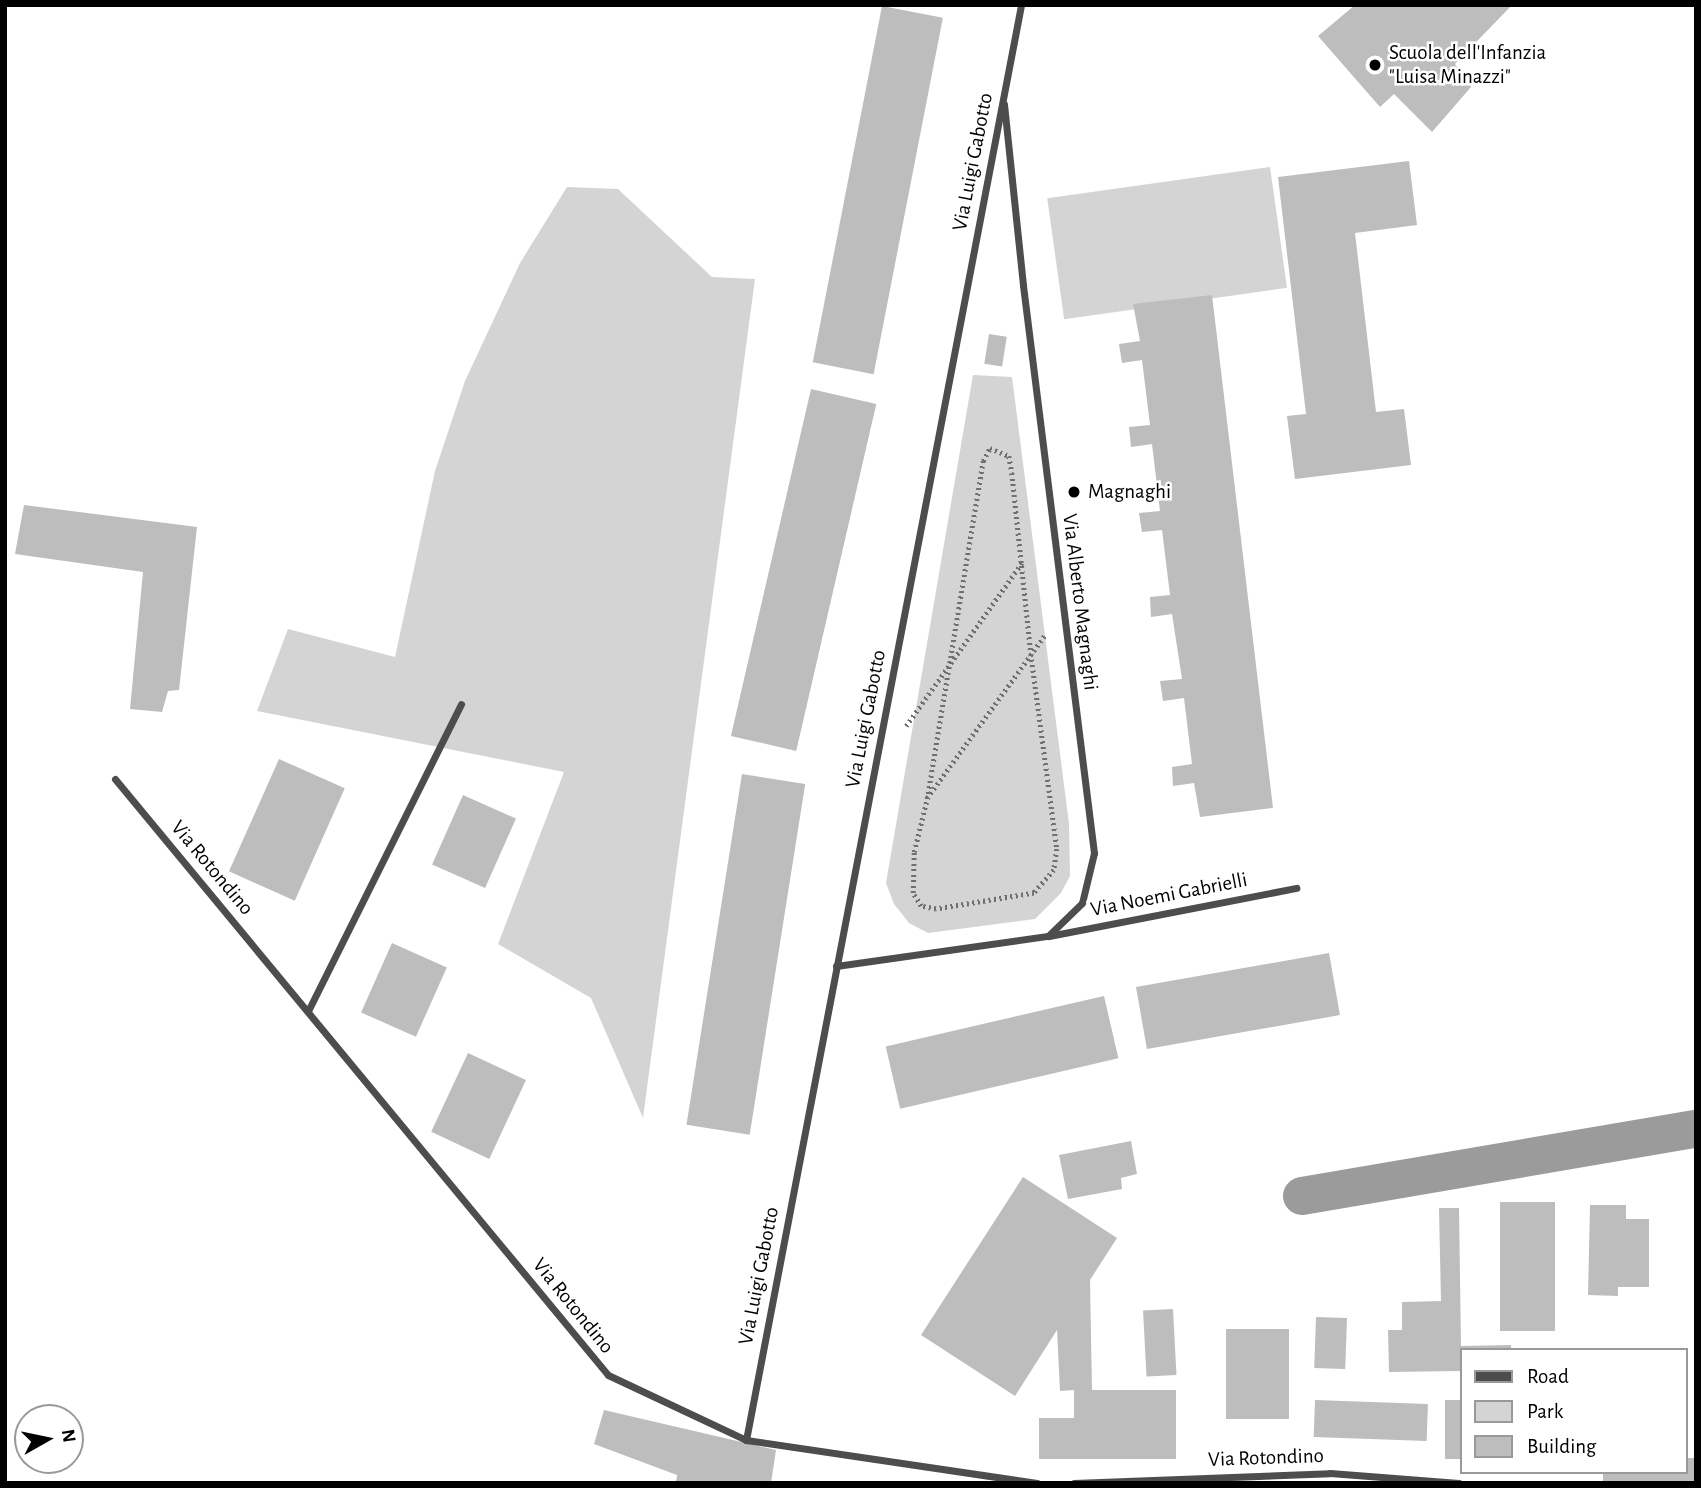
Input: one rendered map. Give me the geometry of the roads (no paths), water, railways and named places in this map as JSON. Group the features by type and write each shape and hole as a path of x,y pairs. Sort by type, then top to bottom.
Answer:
{"street":[{"name":"Via Luigi Gabotto","path":"746,1440 1021,5"},
{"name":"Via Alberto Magnaghi","path":"1004,96 1094,853 1082,903"},
{"path":"309,1011 461,704"},
{"name":"Via Rotondino","path":"115,779 608,1375 746,1440 1037,1483"},
{"name":"Via Noemi Gabrielli","path":"836,966 1048,936 1296,888"},
{"name":"Via Noemi Gabrielli","path":"1048,936 1082,903"},
{"name":"Via Rotondino","path":"1074,1483 1330,1473 1459,1483"}],"waterway":[{"path":"1302,1196 1696,1129"}],"place":[{"name":"Scuola dell'Infanzia \"Luisa Minazzi\"","path":"1375,65"},
{"name":"Magnaghi","path":"1074,492"}]}
